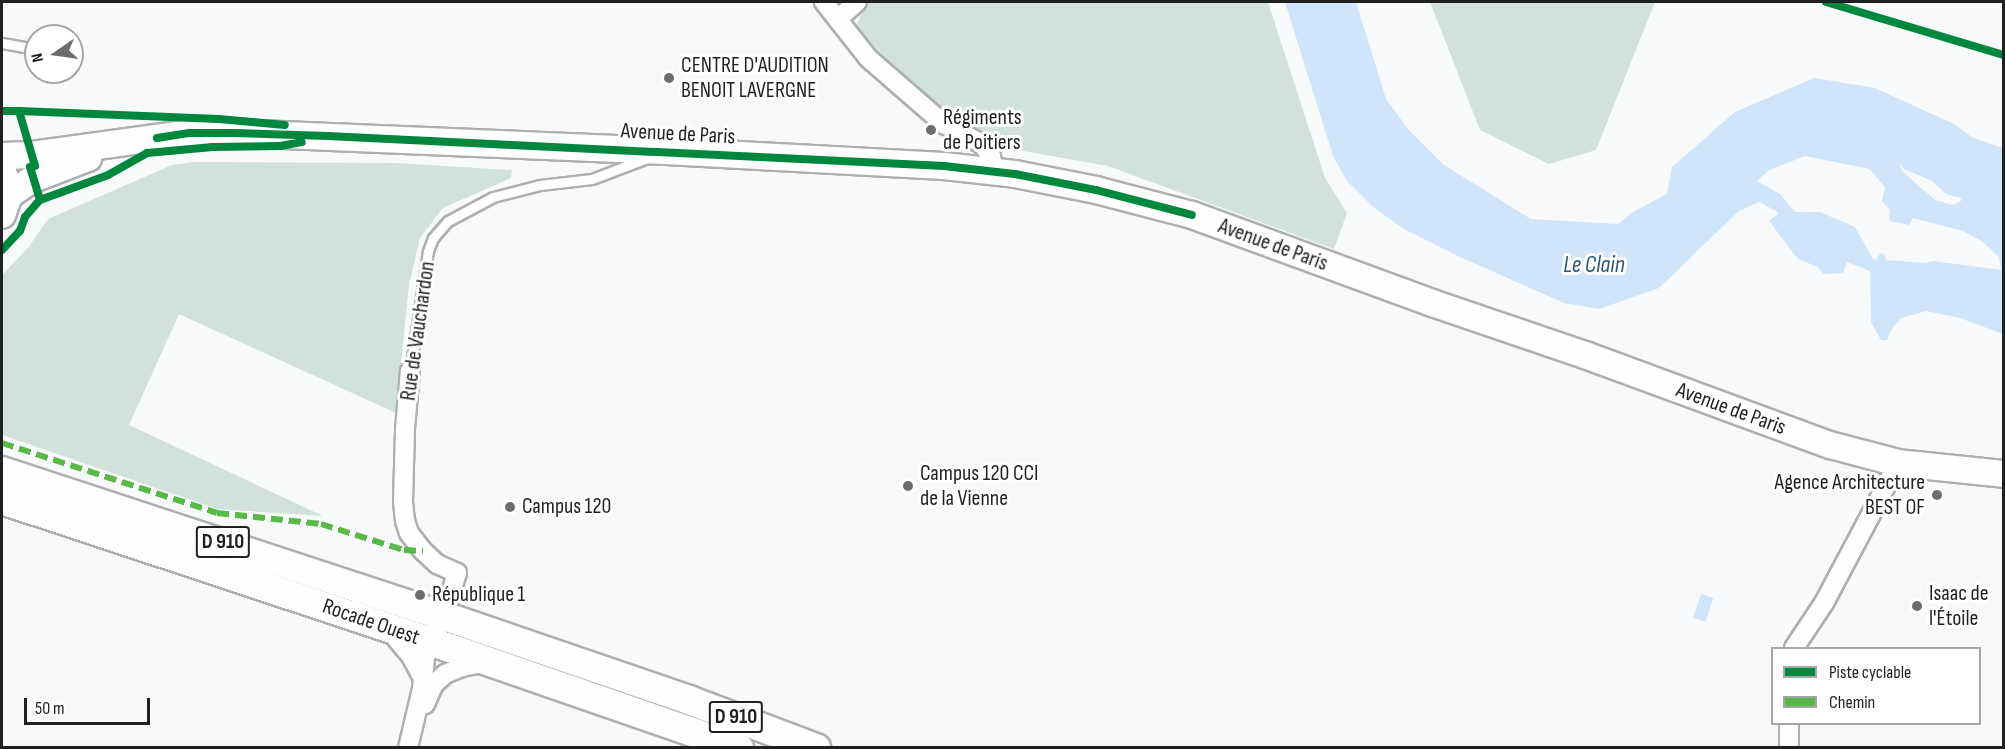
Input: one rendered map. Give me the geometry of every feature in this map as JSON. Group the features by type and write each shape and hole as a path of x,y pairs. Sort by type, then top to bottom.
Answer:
{"main road":[{"name":"Avenue de Paris","path":"2,156 32,155 190,133 236,133 666,151 944,166 994,171 1096,190 1192,215 1830,445 1898,463 2004,474"},
{"name":"Avenue de Paris","path":"5,205 33,179 64,166 157,138"},
{"path":"2,167 5,205"},
{"name":"Rocade Ouest","path":"2,471 444,616"},
{"name":"Rocade Ouest","path":"2,500 387,627 739,747"},
{"name":"D 910","path":"444,616 689,700 816,747"}],"street":[{"path":"824,2 868,58 944,124 982,144 991,156 994,171"},
{"path":"838,18 857,2"},
{"name":"Rue de Vauchardon","path":"410,370 405,429 405,521 409,533 423,551 437,564 457,573 444,616"},
{"path":"1795,647 1824,603 1898,463"},
{"path":"428,680 444,616"},
{"path":"387,627 428,680 432,692 415,722 408,747"},
{"path":"428,680 462,667 490,662"},
{"path":"1789,725 1789,747"}],"lane":[{"path":"2,43 24,47"},
{"name":"Rue de Vauchardon","path":"410,370 428,251 433,238 448,221 493,196 540,185 592,179 666,151"}],"shaded area":[{"path":"867,2 1268,2 1325,178 1347,213 1334,249 1108,166 1012,149 968,130 899,74 860,32 857,24"},
{"path":"1430,2 1655,2 1596,150 1549,164 1480,130"},
{"path":"194,162 396,163 512,170 511,178 443,208 420,238 409,285 396,413 179,314 129,425 323,516 217,509 2,435 2,275 28,248 48,219 172,165"}],"water":[{"name":"Le Clain","path":"1285,2 1356,2 1386,99 1408,129 1444,165 1531,219 1618,224 1631,213 1667,194 1672,167 1735,112 1814,78 1875,88 1954,124 1973,138 2003,148 2003,334 1960,318 1926,311 1901,318 1891,330 1887,340 1881,340 1871,322 1870,271 1847,262 1843,273 1823,274 1818,267 1798,259 1769,221 1778,214 1776,211 1759,202 1739,211 1659,288 1599,309 1564,303 1458,256 1404,229 1373,207 1347,181 1333,156","holes":["1805,156 1869,169 1885,187 1882,201 1890,210 1889,221 1909,225 1913,218 1963,231 1982,241 1999,257 2001,270 1933,261 1925,263 1887,260 1884,254 1880,253 1876,260 1873,259 1855,227 1820,212 1795,212 1780,194 1757,181 1769,170","1899,163 1904,169 1932,181 1946,194 1961,198 1961,201 1953,205 1935,200 1902,171"]},
{"path":"1701,594 1713,598 1706,622 1693,618"}],"marked path":[{"path":"2,443 217,513 321,524 404,550 423,551"}],"cycle path":[{"path":"1826,2 2004,55"},
{"path":"2,111 19,111 35,166 30,167 40,200"},
{"path":"19,111 219,119 285,125"},
{"path":"157,138 190,133 328,136 944,166 1015,174 1096,190 1192,215"},
{"path":"2,250 20,231 25,217 40,200 108,175 147,153 213,147 280,146 302,142"}],"place":[{"name":"CENTRE D'AUDITION BENOIT LAVERGNE","path":"669,78"},
{"name":"Régiments de Poitiers","path":"931,130"},
{"name":"Campus 120 CCI de la Vienne","path":"908,486"},
{"name":"Agence Architecture BEST OF","path":"1937,495"},
{"name":"Campus 120","path":"510,507"},
{"name":"République 1","path":"420,595"},
{"name":"Isaac de l'Étoile","path":"1917,606"}]}
